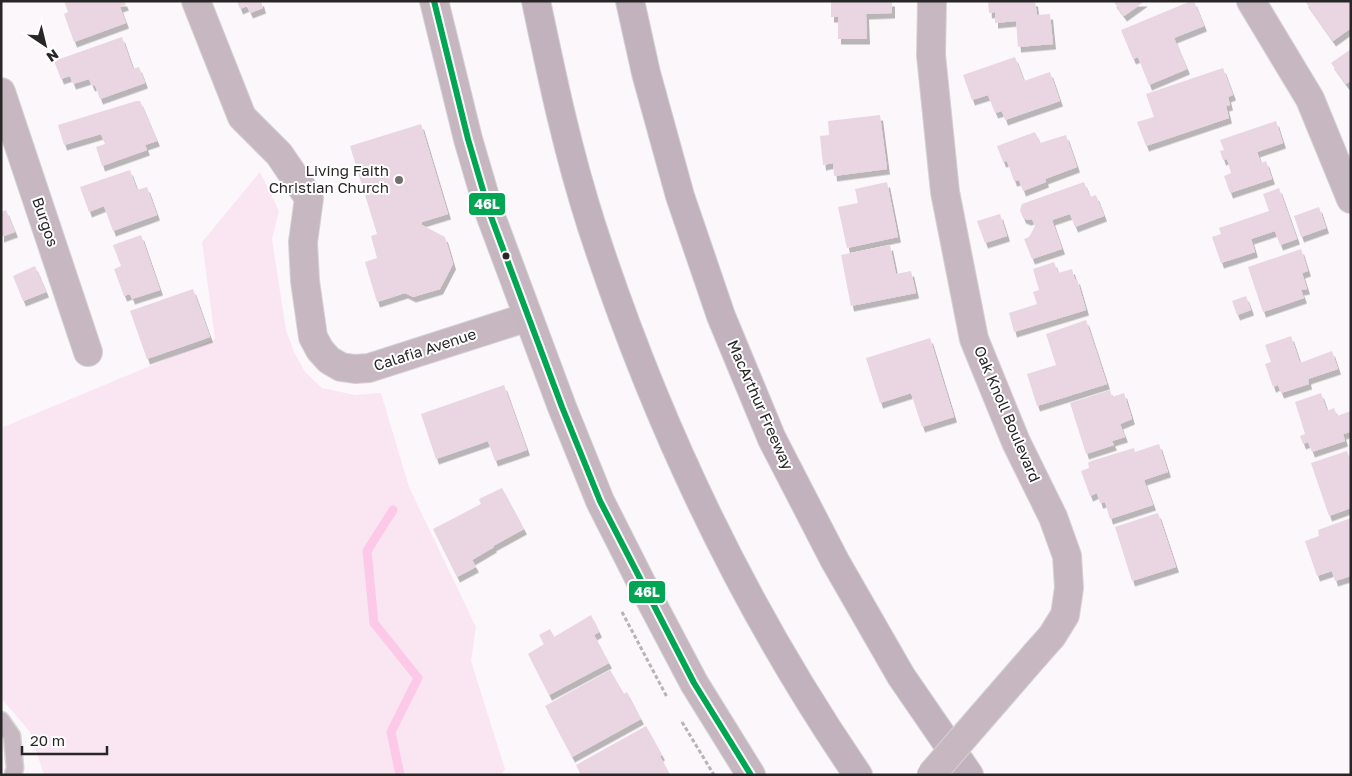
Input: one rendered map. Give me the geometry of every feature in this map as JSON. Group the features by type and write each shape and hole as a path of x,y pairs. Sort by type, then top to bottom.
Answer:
{"highway":[{"path":"536,1 555,94 592,226 634,348 687,471 751,601 822,722 858,775"},
{"name":"MacArthur Freeway","path":"630,1 646,73 680,196 721,316 772,439 835,561 901,676 968,775"}],"street":[{"name":"Calafia Avenue","path":"196,1 242,117 279,154 309,198 303,242 305,281 313,337 320,350 329,360 342,367 355,369 369,368 528,317"},
{"path":"434,1 468,140 490,214 600,501 694,683 751,775"},
{"name":"Oak Knoll Boulevard","path":"931,775 1052,636 1065,615 1069,588 1067,556 1053,517 1016,442 974,339 945,192 931,55 932,1"},
{"path":"1251,1 1310,99 1351,199"},
{"name":"Burgos","path":"1,92 88,352"}],"lane":[{"path":"1,720 12,736 16,768 13,775"}],"shaded area":[{"path":"260,172 279,211 272,239 286,330 294,352 305,372 322,388 355,395 381,393 409,487 476,627 471,661 505,769 501,775 44,775 30,732 1,698 1,428 215,339 202,242"}],"building":[{"path":"64,1 124,1 126,5 120,7 126,23 74,42 64,14 68,12"},
{"path":"237,1 261,1 263,8 250,13 247,6 240,9"},
{"path":"831,1 892,1 892,13 866,14 867,39 838,39 838,17 831,17"},
{"path":"988,1 1035,1 1037,15 1050,14 1053,44 1018,47 1016,21 995,23 995,12 989,13"},
{"path":"1113,1 1145,1 1124,16"},
{"path":"1194,1 1204,26 1174,38 1187,69 1149,85 1138,57 1133,59 1121,30"},
{"path":"1305,1 1350,1 1351,28 1333,41"},
{"path":"122,37 133,69 139,67 145,83 100,99 95,85 92,86 89,79 73,84 70,76 61,79 54,61"},
{"path":"1351,49 1351,80 1346,84 1331,63"},
{"path":"1015,57 1024,81 1050,72 1060,101 1005,120 1002,111 995,113 988,95 972,100 963,75"},
{"path":"1223,68 1233,95 1228,97 1230,105 1226,106 1229,118 1146,146 1137,122 1154,117 1146,94"},
{"path":"140,101 157,141 145,145 147,150 102,166 96,147 105,144 101,134 64,145 58,125"},
{"path":"880,115 887,169 834,176 833,163 823,165 820,136 829,135 828,121"},
{"path":"1276,121 1283,143 1257,152 1261,163 1266,161 1272,179 1230,193 1224,176 1231,173 1227,159 1223,160 1220,151 1224,150 1220,140"},
{"name":"Living Faith Christian Church","path":"421,124 448,214 422,222 422,225 445,237 453,264 440,289 413,297 405,293 377,302 365,262 377,258 371,236 377,234 350,146"},
{"path":"1035,132 1040,143 1066,135 1077,167 1045,179 1046,182 1023,191 1019,180 1014,181 1007,161 1003,162 997,146"},
{"path":"130,170 137,190 147,187 157,215 113,231 104,206 89,212 80,187"},
{"path":"887,182 898,237 847,248 838,207 858,203 855,189"},
{"path":"1084,182 1090,197 1096,195 1104,216 1075,227 1070,214 1052,220 1062,249 1032,259 1024,239 1029,237 1035,226 1032,219 1023,218 1020,210 1022,204"},
{"path":"1279,188 1297,239 1280,245 1275,231 1251,239 1255,252 1221,263 1212,237 1221,234 1219,228 1269,211 1263,194"},
{"path":"1319,207 1326,228 1301,237 1294,216"},
{"path":"6,210 15,232 1,237 1,212"},
{"path":"1000,214 1007,236 985,243 977,221"},
{"path":"141,235 160,290 132,299 130,294 124,296 114,269 121,266 113,245"},
{"path":"890,245 896,274 911,271 916,293 851,306 841,255"},
{"path":"1301,249 1308,271 1302,273 1307,289 1301,290 1304,298 1263,312 1248,267"},
{"path":"1054,262 1058,273 1072,269 1075,280 1077,279 1086,310 1014,332 1009,313 1037,304 1033,292 1039,290 1033,269"},
{"path":"35,266 46,292 23,301 13,276"},
{"path":"193,289 210,337 147,359 130,311"},
{"path":"1246,296 1251,310 1237,315 1232,301"},
{"path":"1086,320 1107,384 1037,406 1027,374 1056,365 1046,334"},
{"path":"1291,336 1300,363 1332,351 1338,369 1308,379 1309,384 1281,393 1278,385 1273,387 1265,364 1271,362 1265,345"},
{"path":"930,338 954,417 922,427 911,393 880,403 866,358"},
{"path":"504,385 527,450 495,461 488,441 436,459 421,414"},
{"path":"1110,390 1112,397 1124,393 1132,419 1120,424 1125,437 1112,441 1114,445 1086,454 1070,403"},
{"path":"1321,393 1327,411 1334,408 1337,416 1351,411 1351,432 1343,434 1345,441 1312,452 1308,442 1303,444 1300,436 1305,434 1295,402"},
{"path":"1159,444 1168,472 1144,480 1153,505 1110,519 1105,502 1100,503 1097,493 1090,496 1081,471 1089,468 1088,463 1091,461 1134,448 1135,452"},
{"path":"1347,451 1351,462 1351,508 1329,516 1311,463"},
{"path":"502,488 524,529 472,560 476,567 457,577 433,529 481,504 479,499"},
{"path":"1158,513 1176,567 1132,581 1115,527"},
{"path":"1351,518 1351,576 1335,581 1332,571 1317,576 1305,541 1319,536 1318,530"},
{"path":"591,615 599,632 594,635 609,663 549,695 528,654 544,644 539,635 550,629 554,637"},
{"path":"610,670 624,694 627,692 641,719 572,757 545,706"},
{"path":"646,726 662,755 660,756 670,775 581,775 576,765"}],"waterway":[{"path":"393,510 367,551 374,623 418,678 391,732 400,775"}],"transit line":[{"name":"46L","path":"434,1 468,139 490,214 562,407 600,501 694,683 751,775"}],"place":[{"name":"Living Faith Christian Church","path":"399,180"}]}
